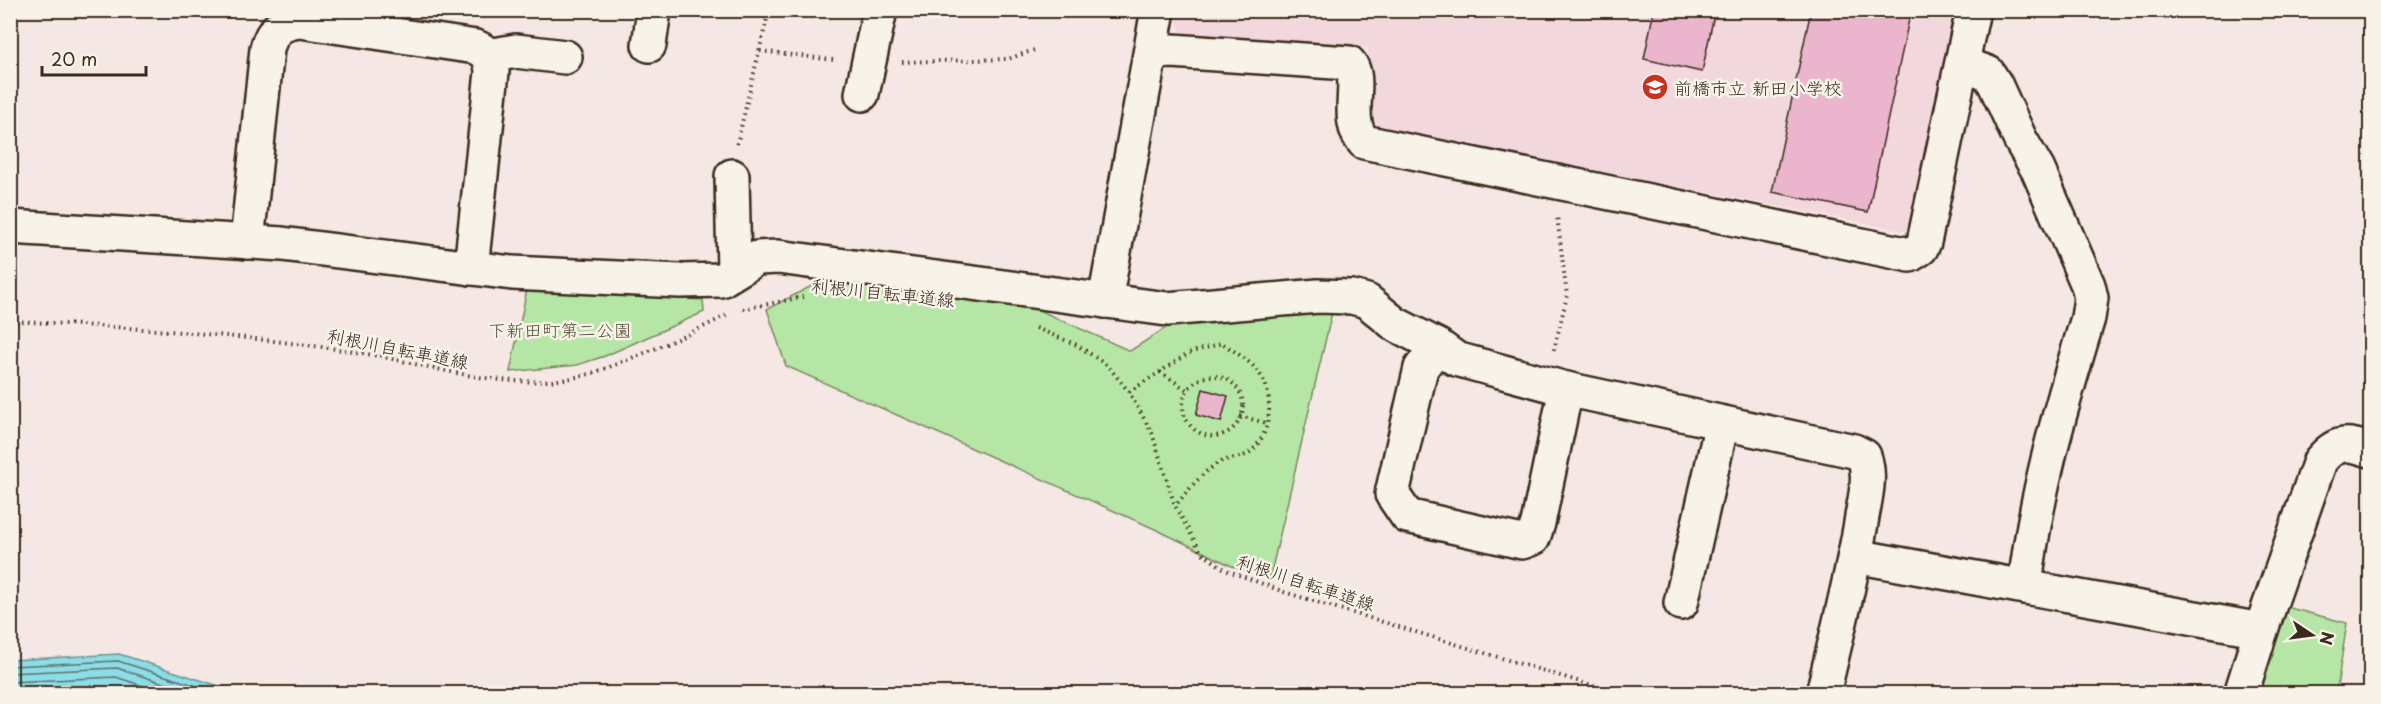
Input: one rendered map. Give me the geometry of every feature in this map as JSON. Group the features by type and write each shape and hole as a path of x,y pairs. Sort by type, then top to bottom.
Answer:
{"street":[{"path":"649,45 654,10"},
{"path":"865,79 880,10"},
{"path":"1105,301 1158,10"},
{"path":"1151,52 1172,51 1349,63 1354,72 1354,129 1364,142 1910,255 1921,248 1924,242 1973,10"},
{"path":"247,242 267,49 276,28 287,22 300,21 476,47 486,51 492,72 471,268"},
{"path":"489,56 516,51 565,57"},
{"path":"1963,64 1988,73 1995,84 2037,170 2088,285 2091,298 2088,318 2052,438 2030,538 2025,587"},
{"path":"732,176 734,271"},
{"path":"10,227 282,244 512,273 704,282 721,280 757,258 778,257 1167,309 1318,296 1352,297 1368,301 1395,324 1438,346 1456,359 1556,386 1854,451 1864,456 1868,467 1868,479 1855,556 1823,693"},
{"path":"1438,346 1421,368 1392,494 1407,516 1522,542 1533,538 1538,523 1556,386"},
{"path":"1681,603 1722,423"},
{"path":"2241,693 2320,461 2330,449 2339,445 2351,444 2370,450"},
{"path":"1855,556 2261,630"}],"path":[{"path":"732,176 741,122 769,10"},
{"path":"760,51 865,79 1008,59 1037,50"},
{"path":"1552,182 1567,296 1556,386"},
{"name":"利根川自転車道線","path":"10,321 132,328 305,344 372,355 490,380 546,381 599,371 688,335 734,311 806,296"},
{"name":"利根川自転車道線","path":"1033,327 1077,345 1108,366 1129,392 1152,433 1175,506 1202,552 1226,570 1253,582 1620,693"},
{"path":"1129,392 1189,353 1222,343 1247,360 1262,377 1270,407 1264,433 1248,453 1222,461 1204,473 1175,506"},
{"path":"1160,372 1187,390"},
{"path":"1203,377 1221,377 1230,381 1241,397 1240,417 1236,425 1219,435 1199,433 1185,418 1184,399 1187,390 1203,377"},
{"path":"1240,417 1266,423"}],"shaded area":[{"name":"前橋市立 新田小学校","path":"1179,10 1956,11 1913,227 1905,231 1374,127 1367,48 1185,36 1177,24"}],"green space":[{"path":"823,280 1032,307 1130,351 1175,322 1333,308 1270,577 1234,567 1155,529 786,366 767,309"},
{"name":"下新田町第二公園","path":"527,289 703,300 704,312 605,356 577,365 510,372"},
{"path":"2286,607 2347,623 2336,693 2256,694"}],"water":[{"path":"119,654 241,693 11,693 11,660"}],"building":[{"path":"1654,10 1715,10 1702,72 1644,59"},
{"path":"1811,10 1911,10 1868,212 1772,192"},
{"path":"1203,389 1228,396 1221,422 1196,415"}],"place":[{"name":"前橋市立 新田小学校","path":"1655,87"}]}
